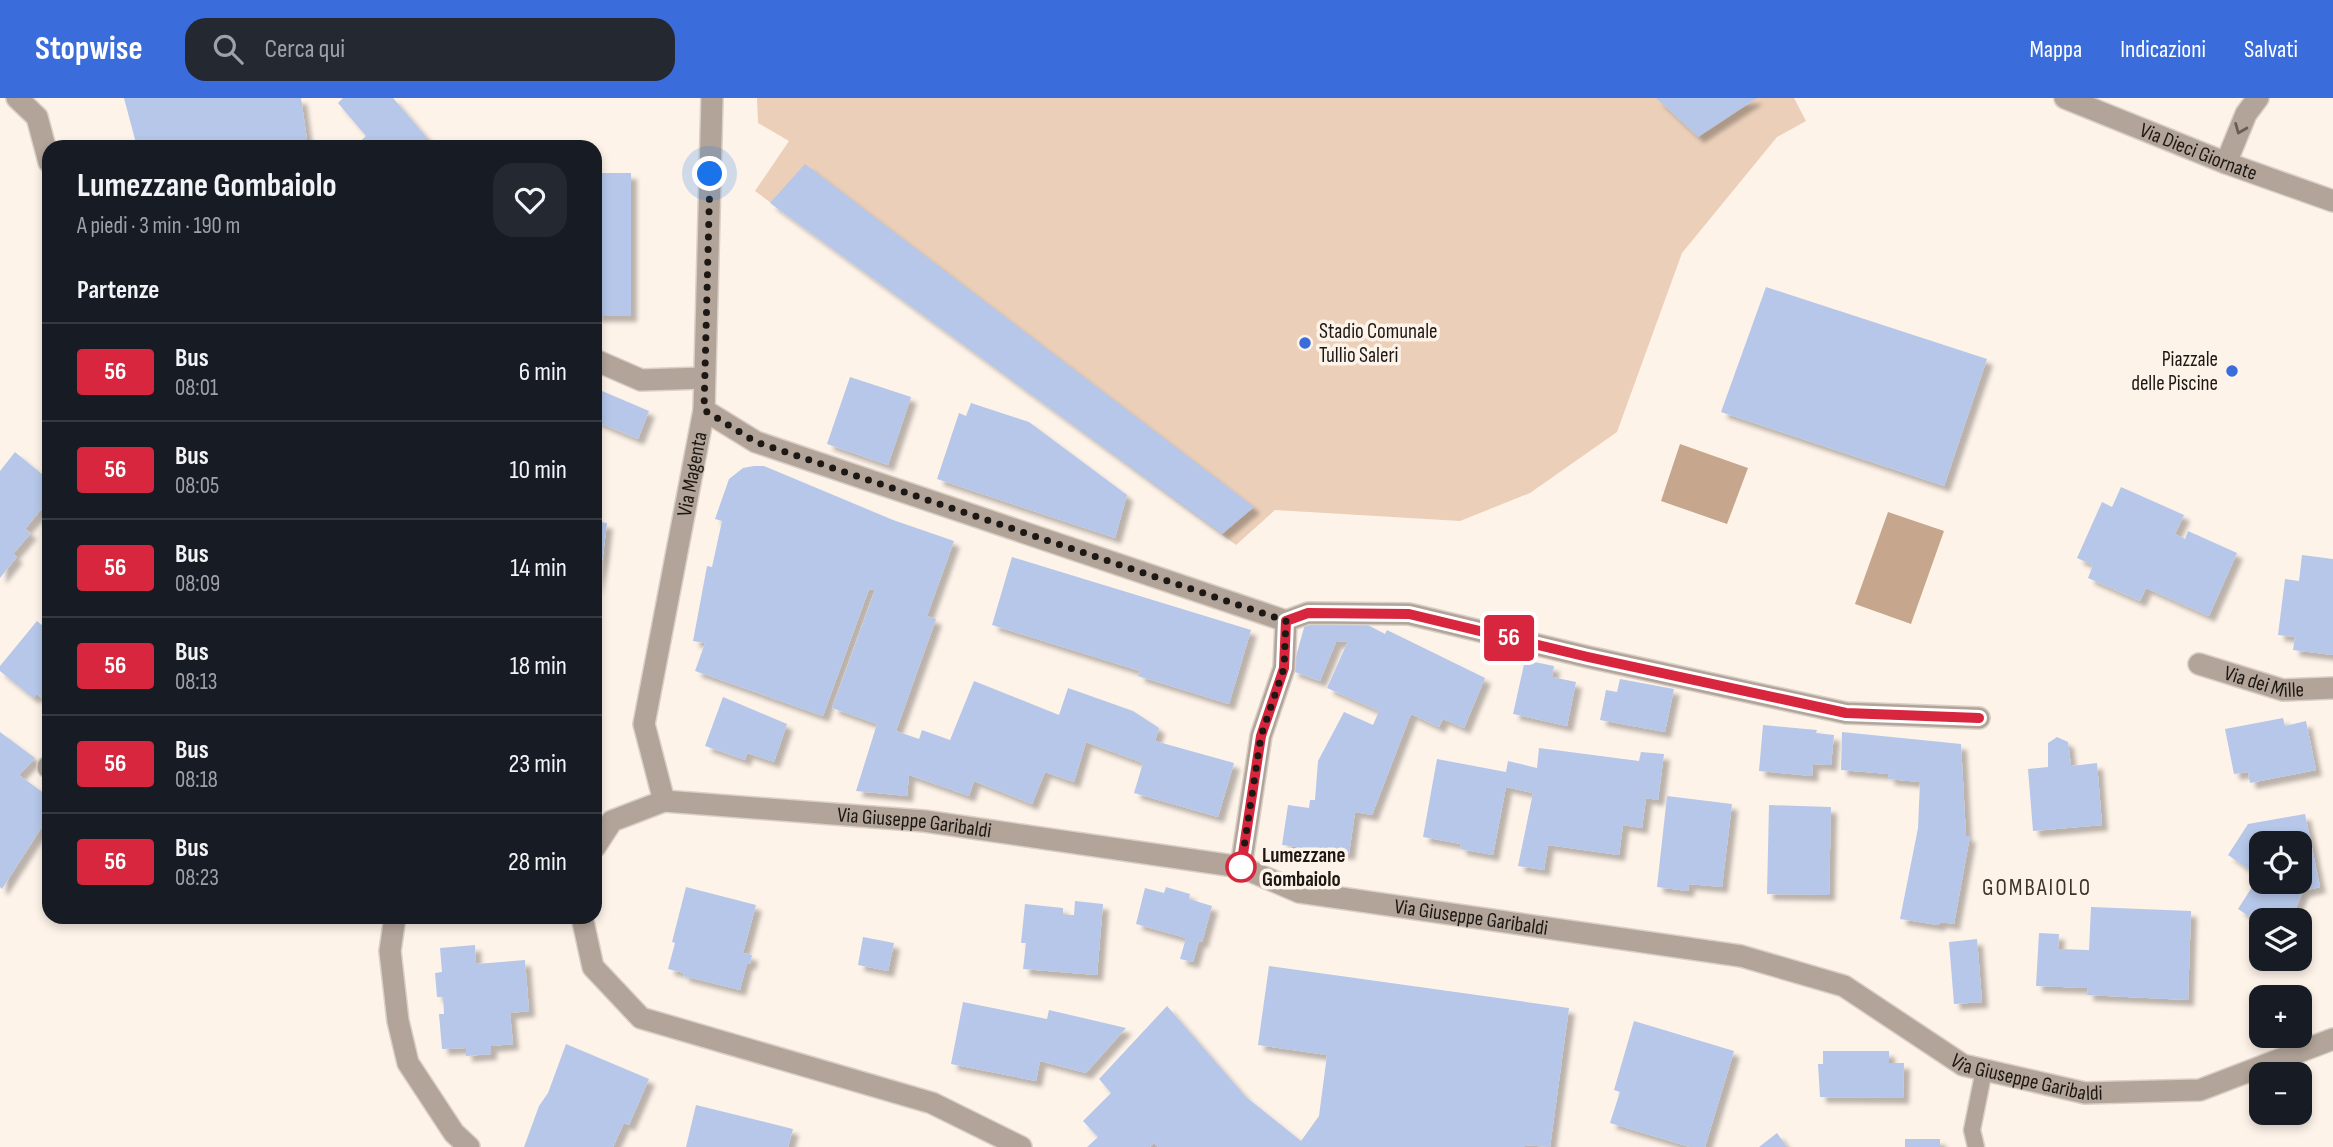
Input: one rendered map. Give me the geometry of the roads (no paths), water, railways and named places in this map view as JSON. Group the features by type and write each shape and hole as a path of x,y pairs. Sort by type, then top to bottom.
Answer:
{"street":[{"path":"17,98 37,117 43,140"},
{"name":"Via Magenta","path":"664,801 644,724 704,410 712,98"},
{"name":"Via Dieci Giornate","path":"2065,98 2226,163 2333,201"},
{"path":"2226,163 2246,114 2258,98"},
{"path":"602,363 641,380 704,378"},
{"path":"704,410 756,442 1286,621 1308,613 1409,614 1588,657 1846,713 1979,718"},
{"path":"1241,867 1261,736 1284,668 1286,621"},
{"name":"Via dei Mille","path":"2199,664 2283,690 2333,688"},
{"name":"Via Giuseppe Garibaldi","path":"602,836 612,821 664,801 924,821 1241,867 1298,892 1741,956 1844,986 1963,1065 2085,1093 2200,1090 2333,1040"},
{"path":"394,924 390,951 397,1021 408,1063 454,1133 469,1147"},
{"path":"584,924 593,967 641,1018 932,1104 1009,1145"}],"lane":[{"path":"1976,1147 1972,1130 1984,1070"}],"place":[{"name":"Stadio Comunale Tullio Saleri","path":"1305,343"},
{"name":"Piazzale delle Piscine","path":"2232,371"},
{"name":"Lumezzane Gombaiolo","path":"1241,867"}],"district":[{"name":"GOMBAIOLO","path":"2037,887"}]}
